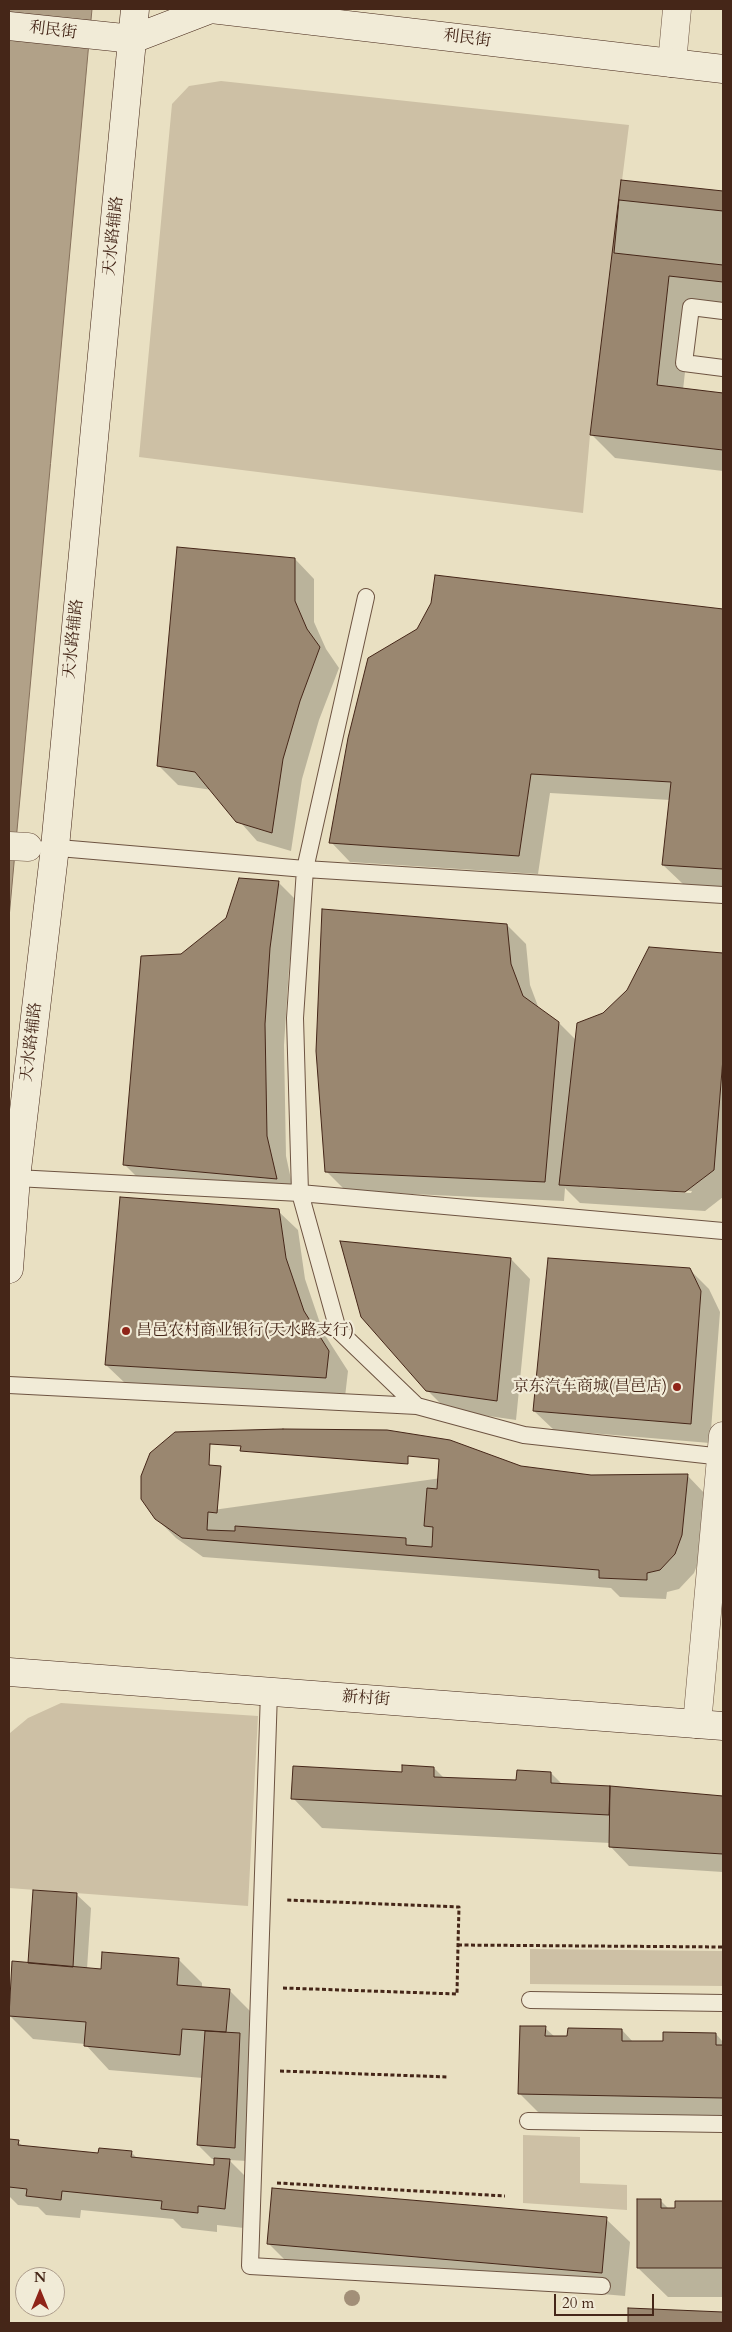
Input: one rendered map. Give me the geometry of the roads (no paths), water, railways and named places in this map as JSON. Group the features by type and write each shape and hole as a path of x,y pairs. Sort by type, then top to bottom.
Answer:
{"street":[{"name":"天水路辅路","path":"9,1269 16,1178 55,847 135,9"},
{"name":"利民街","path":"9,26 133,39 211,9 723,69"},
{"path":"672,63 677,9"},
{"path":"710,1725 722,1450"},
{"name":"新村街","path":"9,1672 710,1725"}],"lane":[{"path":"723,311 691,307 684,363 723,368"},
{"path":"366,597 305,869 295,1018 300,1193 338,1330 417,1406"},
{"path":"18,846 55,847 305,869 723,895"},
{"path":"16,1178 300,1193 723,1231"},
{"path":"9,1386 417,1406 524,1435 722,1450"},
{"path":"269,1692 250,2266 602,2286"},
{"path":"530,2000 723,2004"},
{"path":"528,2121 723,2124"}],"place":[{"name":"昌邑农村商业银行(天水路支行)","path":"126,1331"},
{"name":"京东汽车商城(昌邑店)","path":"677,1387"}]}
